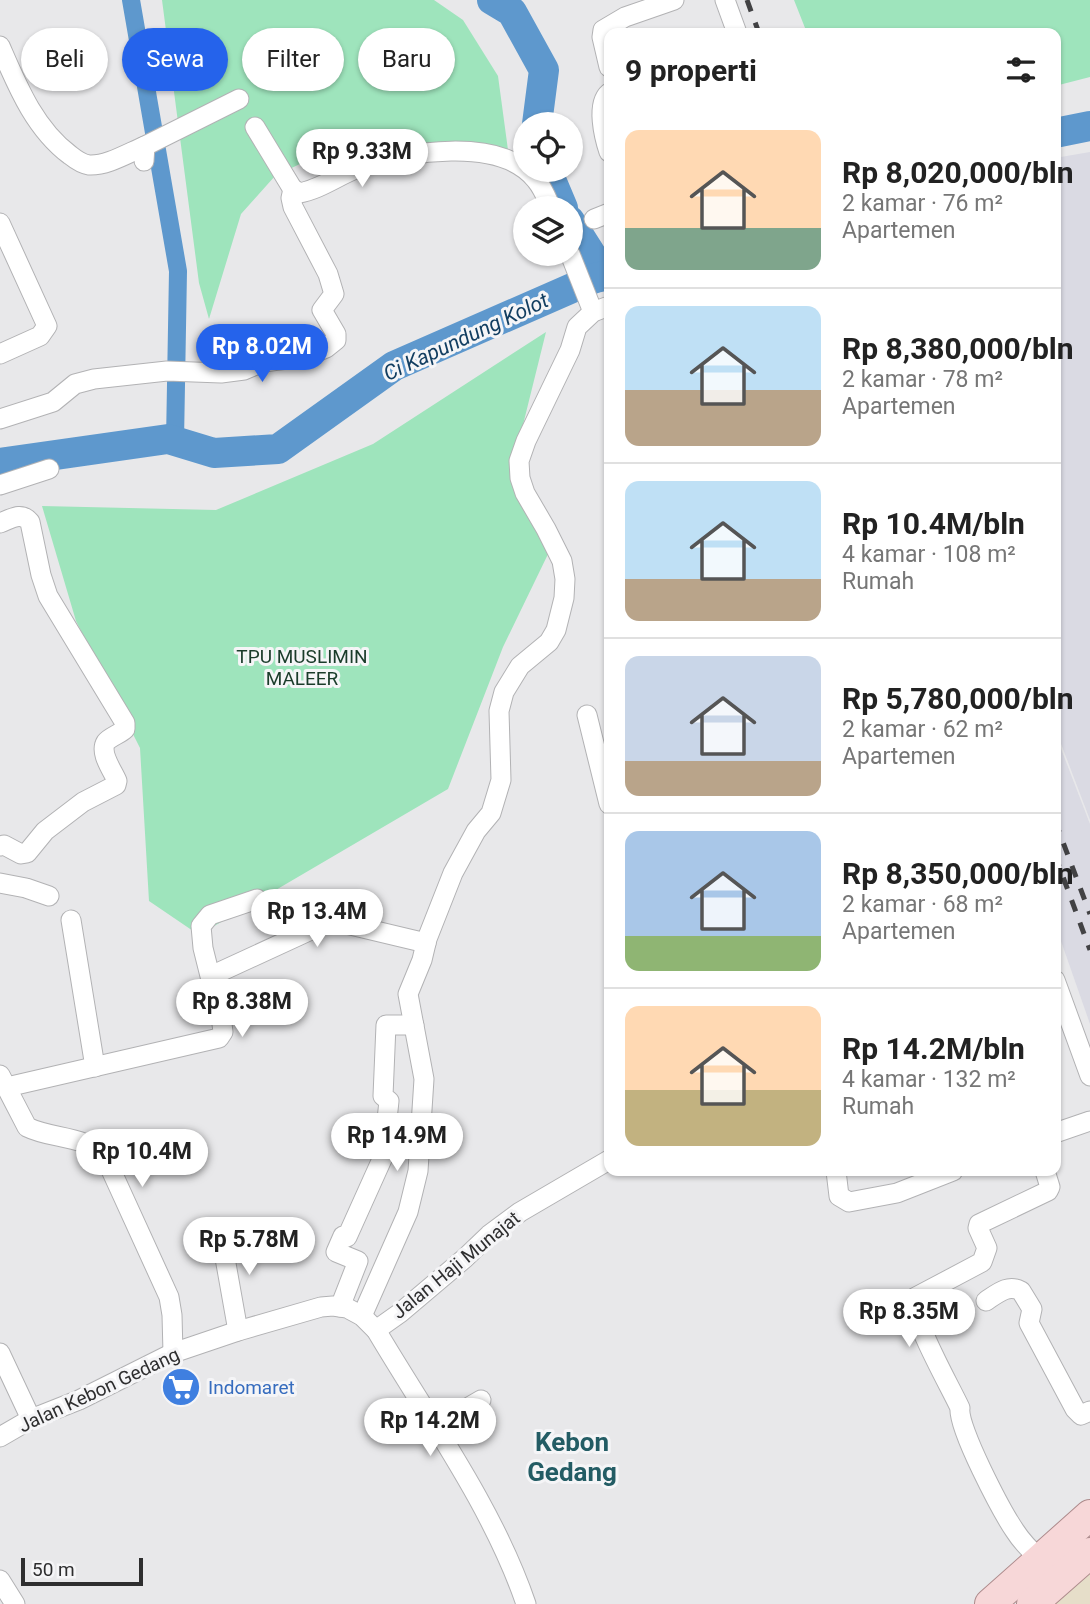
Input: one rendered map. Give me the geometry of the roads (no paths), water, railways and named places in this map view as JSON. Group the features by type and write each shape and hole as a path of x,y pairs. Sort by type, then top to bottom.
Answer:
{"main road":[{"path":"990,1604 1090,1515"},
{"path":"1011,1604 1090,1534"},
{"path":"1032,1604 1090,1553"}],"street":[{"path":"606,28 625,17 674,0"},
{"path":"725,0 735,28"},
{"path":"0,46 7,65 48,135 79,162 88,165 146,150 172,132 239,99"},
{"path":"604,97 601,105 604,123"},
{"path":"255,127 293,189 302,193 358,169 385,162 469,150 506,158 538,182 545,196"},
{"path":"0,419 53,402 75,384 94,379 167,370 232,372 263,362 304,357 336,340 336,334 323,310 334,294 328,274 293,206 290,198 293,189"},
{"path":"0,354 40,336 47,326 3,235"},
{"path":"362,1316 403,1225 418,1171 424,1079 408,994 453,873 476,831 490,816 501,780 499,711 504,692 520,666 549,642 562,606 565,579 562,561 547,529 525,493 520,478 519,461 570,351 577,327 597,308 575,266"},
{"path":"0,485 49,470"},
{"path":"0,523 20,515 30,522 48,596 125,723 125,729 108,740 104,748 117,781 116,785 83,803 45,831 24,855 8,846 0,846"},
{"path":"587,715 604,784"},
{"path":"0,883 49,896"},
{"path":"173,1353 169,1297 106,1160 86,1143 29,1129 3,1081 95,1067 219,1038 223,1032 222,1024 203,948 201,928 203,921 210,915 257,899"},
{"path":"71,920 95,1067"},
{"path":"211,976 326,923 342,923 426,943"},
{"path":"1061,996 1090,1076"},
{"path":"340,1307 358,1261 336,1252 343,1236 347,1237 383,1157 389,1101 383,1096 386,1026 414,1025"},
{"path":"1061,1131 1090,1121"},
{"name":"Jalan Haji Munajat","path":"376,1330 520,1212 604,1163"},
{"path":"837,1178 841,1198 857,1202 897,1193 940,1176"},
{"path":"1040,1559 1016,1533 979,1461 959,1416 960,1408 919,1323 913,1303 914,1298 982,1262 987,1248 978,1228 979,1224 1048,1191 1050,1187 1047,1176"},
{"path":"220,1230 238,1331"},
{"path":"986,1301 1004,1289 1021,1291 1032,1309 1029,1323 1074,1409 1081,1415 1090,1411"},
{"name":"Jalan Kebon Gedang","path":"0,1437 31,1419 79,1400 173,1353 321,1307 340,1307 362,1316 376,1330 490,1522 526,1604"},
{"path":"0,1353 31,1419"},
{"path":"439,1433 481,1400"},
{"path":"0,1580 15,1604"}],"waterway":[{"path":"131,0 178,271 175,441"},
{"name":"Ci Kapundung Kolot","path":"492,0 512,12 544,70 539,112"},
{"path":"1061,132 1090,126"},
{"name":"Ci Kapundung Kolot","path":"552,182 558,196"},
{"name":"Ci Kapundung Kolot","path":"583,242 596,262 595,278"},
{"name":"Ci Kapundung Kolot","path":"0,463 168,439 214,453 278,449 394,366 604,276"}],"railway":[{"path":"747,0 757,28"},
{"path":"1061,837 1090,914"},
{"path":"1061,871 1090,950"}],"place":[{"name":"Indomaret","path":"181,1387"}],"district":[{"name":"Kebon Gedang","path":"572,1457"}],"park label":[{"name":"TPU MUSLIMIN MALEER","path":"302,667"}]}
